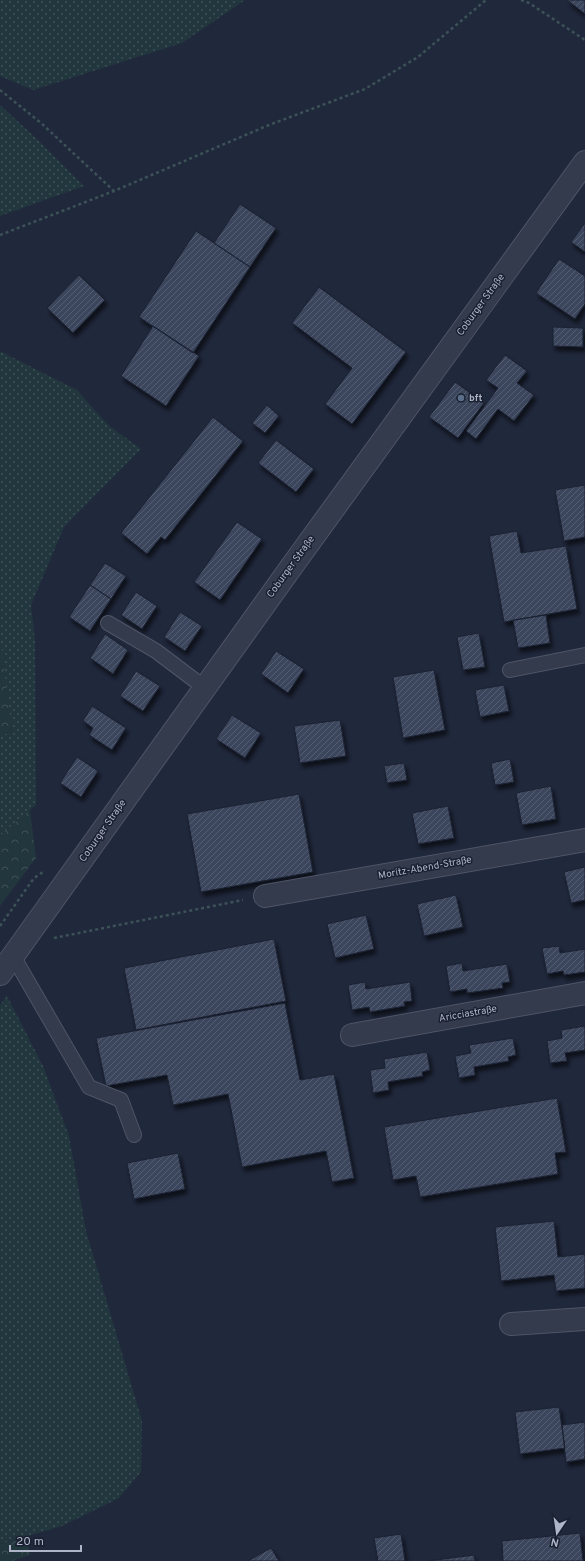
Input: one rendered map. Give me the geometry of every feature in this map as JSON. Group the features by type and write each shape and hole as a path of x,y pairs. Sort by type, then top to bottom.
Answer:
{"street":[{"name":"Coburger Straße","path":"0,974 585,162"},
{"name":"Moritz-Abend-Straße","path":"266,896 585,840"},
{"name":"Aricciastraße","path":"352,1035 585,993"},
{"path":"511,1324 585,1319"}],"lane":[{"path":"108,623 156,651 205,688"},
{"path":"510,670 585,655"},
{"path":"17,950 89,1087 121,1100 134,1135"}],"path":[{"path":"0,235 114,191 269,125 365,89 418,57 486,0"},
{"path":"521,0 529,3 585,40"},
{"path":"0,90 40,123 114,191"},
{"path":"17,950 266,896"}],"green space":[{"path":"0,0 245,0 182,43 33,90 0,76"},
{"path":"0,105 39,141 84,186 0,216"},
{"path":"0,351 77,390 108,425 141,449 64,527 31,605 35,640 36,805 0,836 0,734 12,734 0,641"},
{"path":"0,641 1,643 12,734 0,734"},
{"path":"30,810 36,858 0,906 0,836"},
{"path":"7,996 43,1066 69,1136 86,1231 142,1421 141,1472 119,1498 62,1526 0,1544 0,1005"},
{"path":"27,1536 30,1555 12,1561 0,1561 0,1544"}],"building":[{"path":"567,0 585,0 585,14"},
{"path":"240,204 276,228 250,267 214,243"},
{"path":"585,223 585,252 571,242"},
{"path":"196,231 250,267 193,353 139,317"},
{"path":"559,259 585,276 585,304 575,319 536,293"},
{"path":"79,275 105,300 73,333 47,308"},
{"path":"319,287 406,352 352,424 325,404 352,368 292,323"},
{"path":"153,326 199,356 166,406 121,376"},
{"path":"553,327 583,328 583,347 553,346"},
{"path":"505,355 527,371 517,383 534,395 514,421 498,409 476,439 466,431 498,388 486,380"},
{"path":"455,382 484,403 458,438 429,417"},
{"path":"267,405 279,416 265,433 252,423"},
{"path":"213,417 243,441 165,540 161,537 147,554 121,533"},
{"path":"276,440 314,469 296,492 258,463"},
{"path":"585,485 585,537 564,541 555,490"},
{"path":"237,522 262,539 220,600 194,582"},
{"path":"517,531 521,553 566,546 577,609 504,622 489,536"},
{"path":"105,563 126,576 111,599 90,585"},
{"path":"90,585 111,599 90,631 69,617"},
{"path":"136,592 157,606 142,629 121,615"},
{"path":"180,612 202,626 185,651 164,637"},
{"path":"546,615 550,643 518,648 513,620"},
{"path":"479,633 485,667 463,670 457,637"},
{"path":"105,634 128,650 113,674 90,658"},
{"path":"276,651 304,669 288,693 261,674"},
{"path":"434,670 445,730 403,738 393,677"},
{"path":"136,671 160,686 143,711 120,696"},
{"path":"504,685 509,711 480,717 475,690"},
{"path":"92,706 126,728 112,750 89,735 93,728 83,721"},
{"path":"232,715 261,733 245,758 216,739"},
{"path":"340,720 346,756 300,763 294,726"},
{"path":"77,757 98,771 81,797 60,783"},
{"path":"510,759 514,782 495,785 491,763"},
{"path":"404,763 407,780 387,783 384,766"},
{"path":"551,786 556,819 522,825 516,793"},
{"path":"299,794 313,872 201,892 187,814"},
{"path":"448,806 454,838 418,844 412,813"},
{"path":"585,867 585,900 571,903 564,872"},
{"path":"456,895 463,927 424,936 417,904"},
{"path":"366,915 374,949 335,958 327,924"},
{"path":"274,939 286,1001 136,1030 124,968"},
{"path":"559,946 560,953 585,949 585,972 564,975 563,971 547,974 542,948"},
{"path":"462,963 463,971 507,964 510,982 502,983 503,988 467,993 467,989 450,992 446,966"},
{"path":"365,982 366,989 410,982 412,1001 404,1002 405,1006 370,1012 369,1007 352,1010 348,985"},
{"path":"285,1003 300,1080 334,1074 354,1178 332,1182 326,1151 242,1167 228,1094 173,1105 167,1075 106,1086 96,1038"},
{"path":"585,1026 585,1050 565,1053 567,1061 550,1063 547,1041 562,1038 561,1030"},
{"path":"513,1038 516,1055 508,1057 509,1061 474,1067 475,1075 459,1078 455,1056 471,1053 469,1045"},
{"path":"427,1052 430,1070 422,1072 423,1076 388,1082 389,1090 373,1093 370,1070 385,1068 384,1059"},
{"path":"557,1098 566,1152 555,1153 558,1174 420,1197 416,1176 393,1180 384,1127"},
{"path":"178,1153 185,1189 134,1199 127,1163"},
{"path":"554,1221 558,1257 585,1254 585,1288 556,1291 554,1275 501,1281 495,1227"},
{"path":"559,1407 565,1448 520,1454 515,1412"},
{"path":"585,1422 585,1459 566,1462 562,1425"},
{"path":"580,1533 583,1561 503,1561 502,1541"},
{"path":"401,1534 405,1561 378,1561 374,1538"},
{"path":"271,1548 279,1561 248,1561"},
{"path":"474,1555 475,1561 428,1561"}],"place":[{"name":"bft","path":"461,398"}]}
